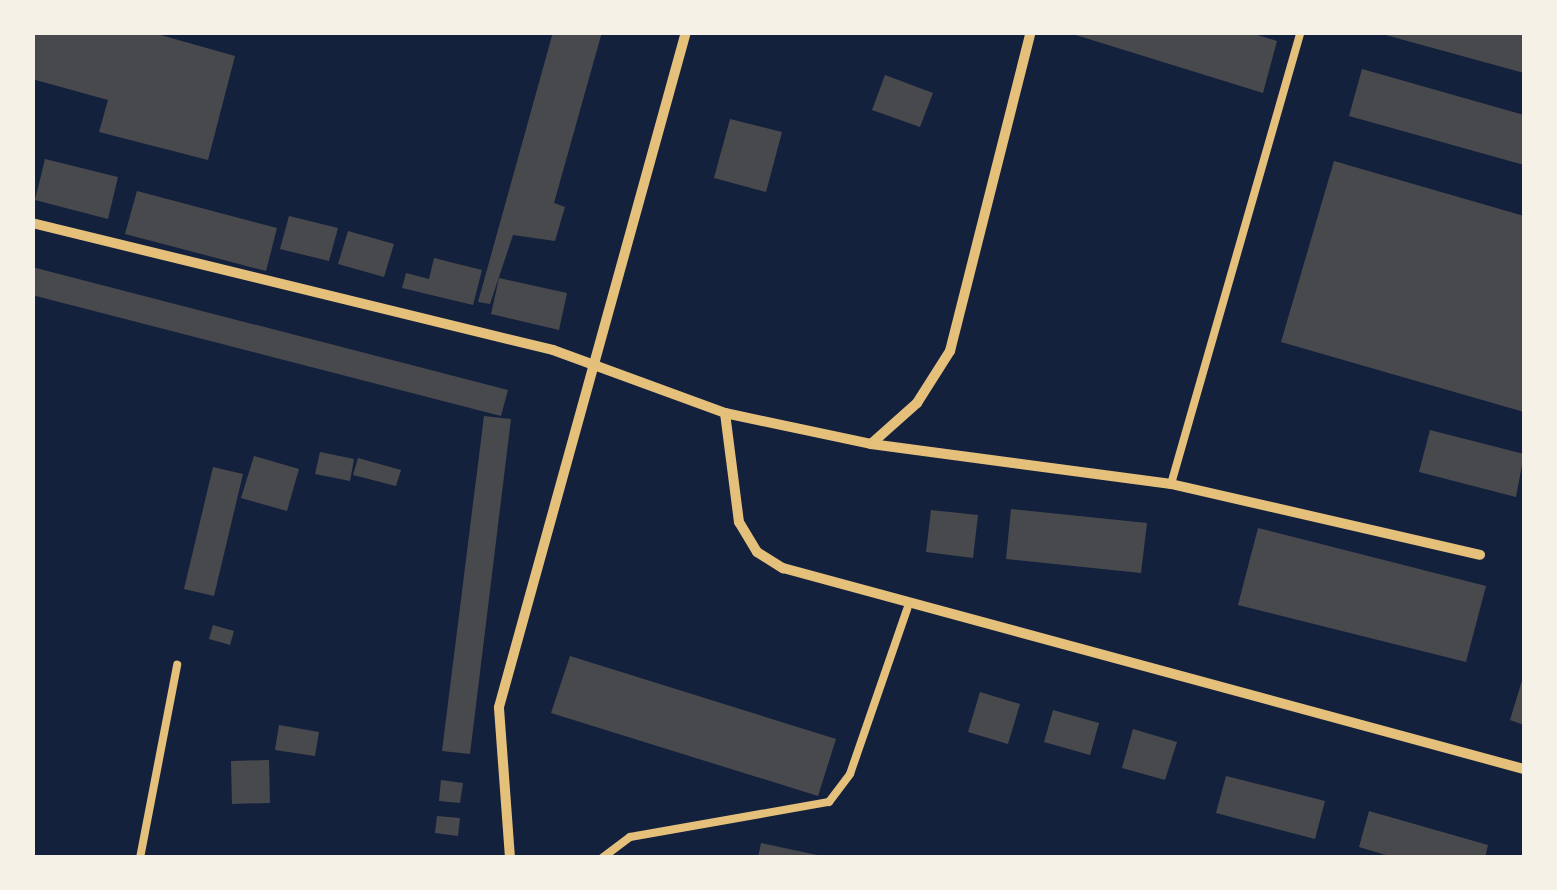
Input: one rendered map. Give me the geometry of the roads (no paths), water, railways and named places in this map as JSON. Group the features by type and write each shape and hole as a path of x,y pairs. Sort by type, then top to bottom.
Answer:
{"street":[{"path":"510,858 499,707 686,32"},
{"path":"871,444 917,403 950,351 1031,32"},
{"path":"32,222 594,362 644,389 725,413 871,444 1171,484 1480,555"},
{"path":"725,413 728,488 757,552 907,609 1524,769"}],"lane":[{"path":"1171,484 1301,32"},
{"path":"602,858 630,836 830,802 850,774 907,609"},
{"path":"140,858 177,665"}]}
